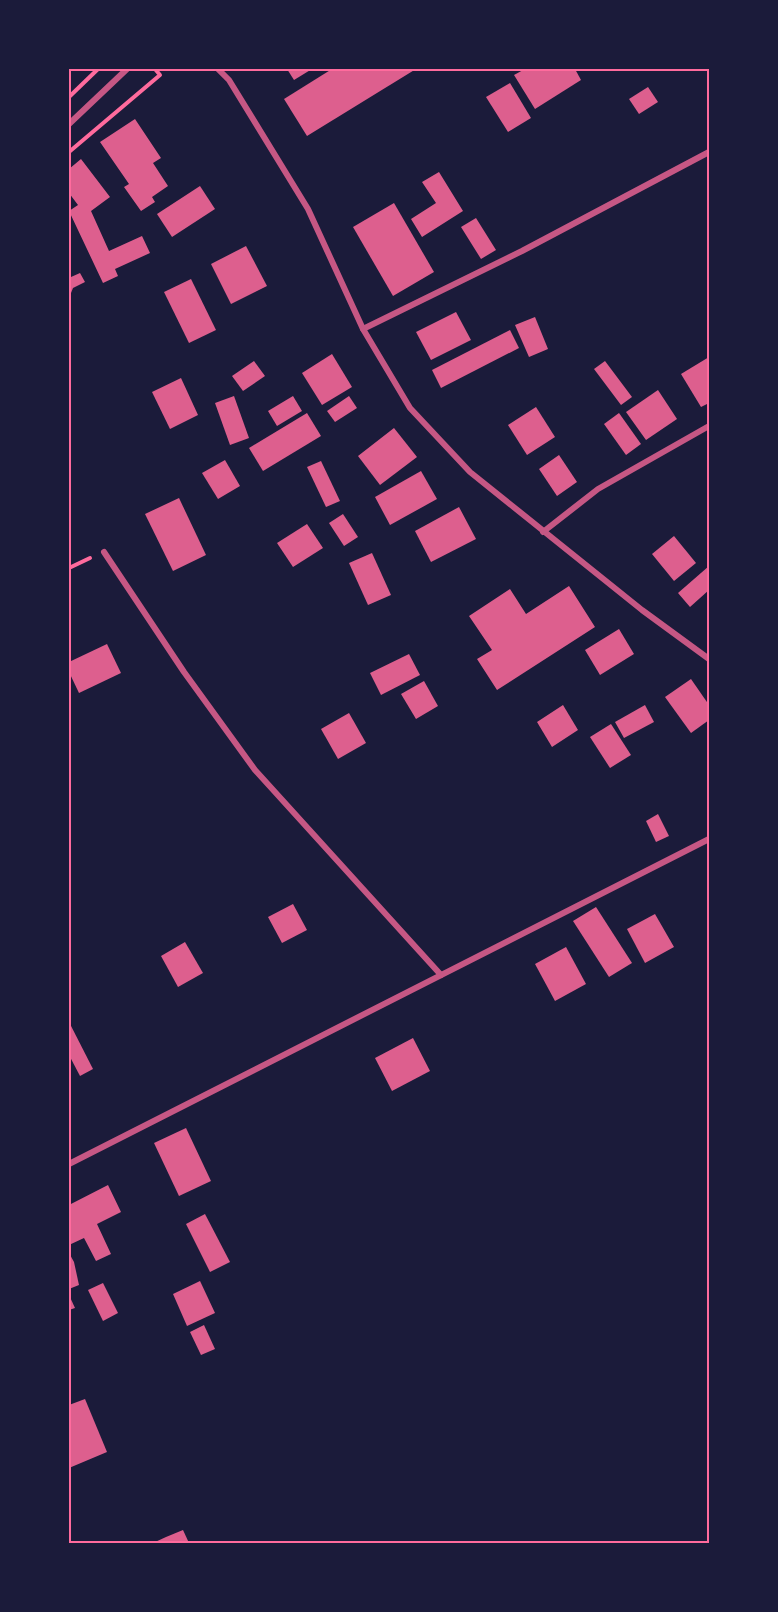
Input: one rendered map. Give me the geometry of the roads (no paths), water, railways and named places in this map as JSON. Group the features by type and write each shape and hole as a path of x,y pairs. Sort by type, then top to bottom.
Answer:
{"street":[{"path":"69,124 127,69"},
{"path":"218,69 229,80 308,208 363,329 410,408 470,472 642,610 709,659"},
{"path":"363,329 522,251 709,152"},
{"path":"543,532 598,489 709,426"},
{"path":"104,552 184,672 255,770 441,975"},
{"path":"69,1164 709,839"}]}
